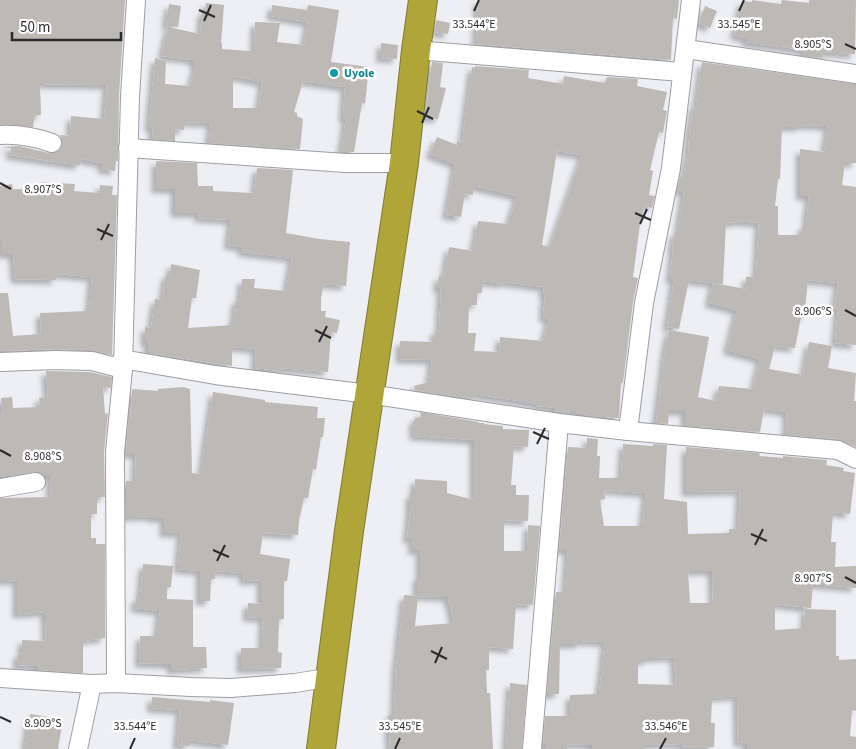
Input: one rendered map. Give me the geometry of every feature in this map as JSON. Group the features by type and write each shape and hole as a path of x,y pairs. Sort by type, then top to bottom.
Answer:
{"highway":[{"path":"321,749 332,677 349,531 404,163 416,50 424,0"}],"street":[{"path":"116,683 114,452 123,364 128,148 136,0"},
{"path":"628,431 644,303 671,168 691,0"},
{"path":"686,49 856,74"},
{"path":"416,50 681,72"},
{"path":"0,135 16,134 52,143"},
{"path":"128,148 346,164 404,163"},
{"path":"0,362 56,360 123,364 369,394 559,423 838,450 856,458"},
{"path":"532,749 559,423"},
{"path":"0,488 36,482"},
{"path":"0,678 191,688 250,687 332,677"},
{"path":"78,749 92,684"}],"building":[{"path":"0,0 125,0 119,96 118,161 116,161 115,171 102,169 102,163 81,159 80,165 77,165 10,155 11,148 0,147 19,146 49,153 59,151 62,146 60,135 70,136 71,116 104,119 107,85 40,84 41,115 35,115 33,127 0,124"},
{"path":"478,0 679,0 677,19 673,18 671,60 476,44"},
{"path":"752,0 781,4 782,0 809,3 809,0 856,0 855,54 824,52 823,58 803,56 804,50 746,42 746,38 734,35 742,1 752,2"},
{"path":"206,3 224,5 222,49 254,51 255,22 280,23 277,42 304,45 308,22 271,16 272,5 307,10 308,5 339,10 331,62 369,67 365,104 362,103 354,152 341,152 346,118 343,118 345,87 303,81 294,112 303,119 300,149 209,143 211,123 184,122 184,130 175,129 175,141 152,139 153,128 149,127 155,58 166,61 165,84 190,86 196,65 194,65 194,60 162,56 168,27 200,34 202,12 205,12","holes":["233,76 262,82 259,108 233,108"]},
{"path":"169,4 181,6 178,27 166,25"},
{"path":"705,6 717,11 710,28 699,23"},
{"path":"436,20 450,23 448,34 434,32"},
{"path":"381,43 398,45 397,59 380,58"},
{"path":"432,62 443,63 440,87 446,88 438,119 425,117"},
{"path":"702,62 856,84 856,163 845,163 842,185 856,187 856,345 835,343 838,310 834,310 838,283 808,280 804,318 801,317 795,348 775,346 769,369 803,375 809,342 832,346 828,368 856,373 854,401 856,401 856,447 839,439 786,435 787,412 764,409 760,432 685,426 685,411 669,411 668,424 656,423 669,330 709,337 698,397 716,401 719,386 753,389 760,359 727,350 737,310 709,303 713,283 746,289 746,277 756,277 759,223 726,222 723,284 689,280 679,329 667,327 674,279 670,279 674,233 678,233 684,191 677,190 680,177 683,178 689,149 694,105 696,105","holes":["800,125 828,126 824,152 800,149 800,196 809,196 806,226 802,226 801,235 778,235 778,206 775,206 778,179 780,179 782,127 800,127"]},
{"path":"475,66 529,70 528,78 563,84 564,76 605,83 607,77 638,79 637,86 667,92 663,110 667,111 663,133 659,132 650,170 653,171 649,195 655,196 652,208 644,206 640,224 633,277 638,278 633,302 623,383 621,383 619,418 591,416 569,410 568,413 555,411 556,408 537,406 538,404 474,394 473,399 415,390 414,386 429,382 432,360 400,359 400,341 434,342 435,330 439,331 441,288 437,288 439,276 444,277 449,247 473,251 478,221 508,224 517,196 474,186 473,195 465,194 461,217 446,215 455,164 430,154 437,137 457,145 457,141 462,142 472,67 475,68","holes":["557,151 582,155 550,247 542,245","483,281 544,287 543,317 549,319 543,341 500,337 499,352 474,351 476,333 468,333 469,305 477,305 477,293 482,293"]},
{"path":"156,161 197,163 198,186 213,186 213,191 254,193 257,168 293,170 286,233 350,242 346,286 324,284 321,298 321,311 326,311 325,317 340,320 337,333 331,332 328,372 280,368 280,371 255,368 256,349 232,347 232,366 148,353 148,342 145,342 145,327 151,328 155,299 162,300 166,274 170,275 171,264 200,270 196,298 192,298 188,328 233,325 236,299 240,300 242,279 255,279 254,288 286,291 292,258 242,252 243,247 228,245 231,220 198,218 199,213 175,213 175,189 156,189"},
{"path":"41,182 75,184 74,191 99,193 100,185 113,186 112,195 117,195 112,355 92,350 0,351 0,293 8,293 13,336 41,334 40,313 89,311 92,277 56,274 56,280 15,279 13,254 2,254 2,239 0,239 0,186 12,184 13,189 40,190"},
{"path":"46,371 90,372 112,377 111,388 103,387 105,414 108,413 104,452 105,497 97,497 97,514 91,514 91,538 96,538 96,544 105,544 105,638 83,641 83,673 37,670 37,666 17,665 18,653 22,654 22,640 46,641 45,612 17,614 17,580 0,581 0,498 51,497 50,475 35,472 0,477 0,418 3,417 1,398 12,397 13,408 40,407 39,398 48,397"},
{"path":"183,387 190,389 192,473 201,474 213,392 265,400 265,402 318,407 317,418 325,418 316,470 313,469 308,498 304,498 298,535 263,533 260,554 290,559 287,581 284,581 284,619 279,619 278,652 282,653 281,668 241,669 241,648 262,648 263,618 247,617 248,603 261,604 261,580 244,581 243,573 216,571 215,579 211,579 210,601 200,601 200,571 178,569 181,533 164,533 164,518 151,518 151,516 126,517 126,481 135,481 136,454 126,454 132,389 158,391 158,389"},
{"path":"420,412 503,426 503,429 529,430 528,447 514,446 511,485 516,485 516,495 529,495 528,521 504,520 504,551 527,551 528,525 540,526 533,605 516,604 513,649 489,647 489,670 486,670 487,693 490,693 493,749 390,749 388,715 394,715 396,667 404,595 417,596 417,577 420,577 420,550 412,550 413,539 407,539 410,494 414,494 415,479 447,481 447,493 474,500 474,440 414,436 413,421 415,421 415,418 421,417","holes":["418,596 448,597 454,623 415,626"]},
{"path":"587,438 598,439 597,456 600,456 599,478 621,478 623,444 667,445 664,499 687,502 688,534 729,533 729,529 738,529 740,491 686,492 686,447 759,453 760,456 827,460 826,465 844,468 843,471 855,473 850,514 833,512 831,542 836,542 835,567 856,566 856,588 813,584 811,608 775,604 775,630 804,628 805,609 836,610 836,656 839,656 839,660 856,659 856,711 852,710 850,736 856,737 856,749 747,749 747,742 738,743 737,696 712,698 711,723 715,723 714,747 681,746 681,744 644,745 644,749 592,749 592,745 567,744 567,749 547,749 546,744 543,744 545,716 570,716 570,695 599,694 605,642 580,641 580,644 560,644 559,694 547,694 556,592 565,592 568,550 559,550 568,447 587,448","holes":["604,490 646,493 642,526 604,526 600,500 605,499","688,571 712,571 713,603 690,603","674,657 676,685 638,684 638,661 647,661 647,658"]},
{"path":"143,564 173,566 171,587 167,588 167,599 193,600 193,647 206,647 207,668 171,670 171,664 139,663 140,636 157,636 160,611 135,608 136,597 140,598"},
{"path":"510,683 527,685 522,749 506,749"},
{"path":"152,697 234,703 228,745 189,740 189,746 177,745 180,710 151,708"},
{"path":"30,714 63,719 58,749 25,749"}],"place":[{"name":"Uyole","path":"334,73"}]}
